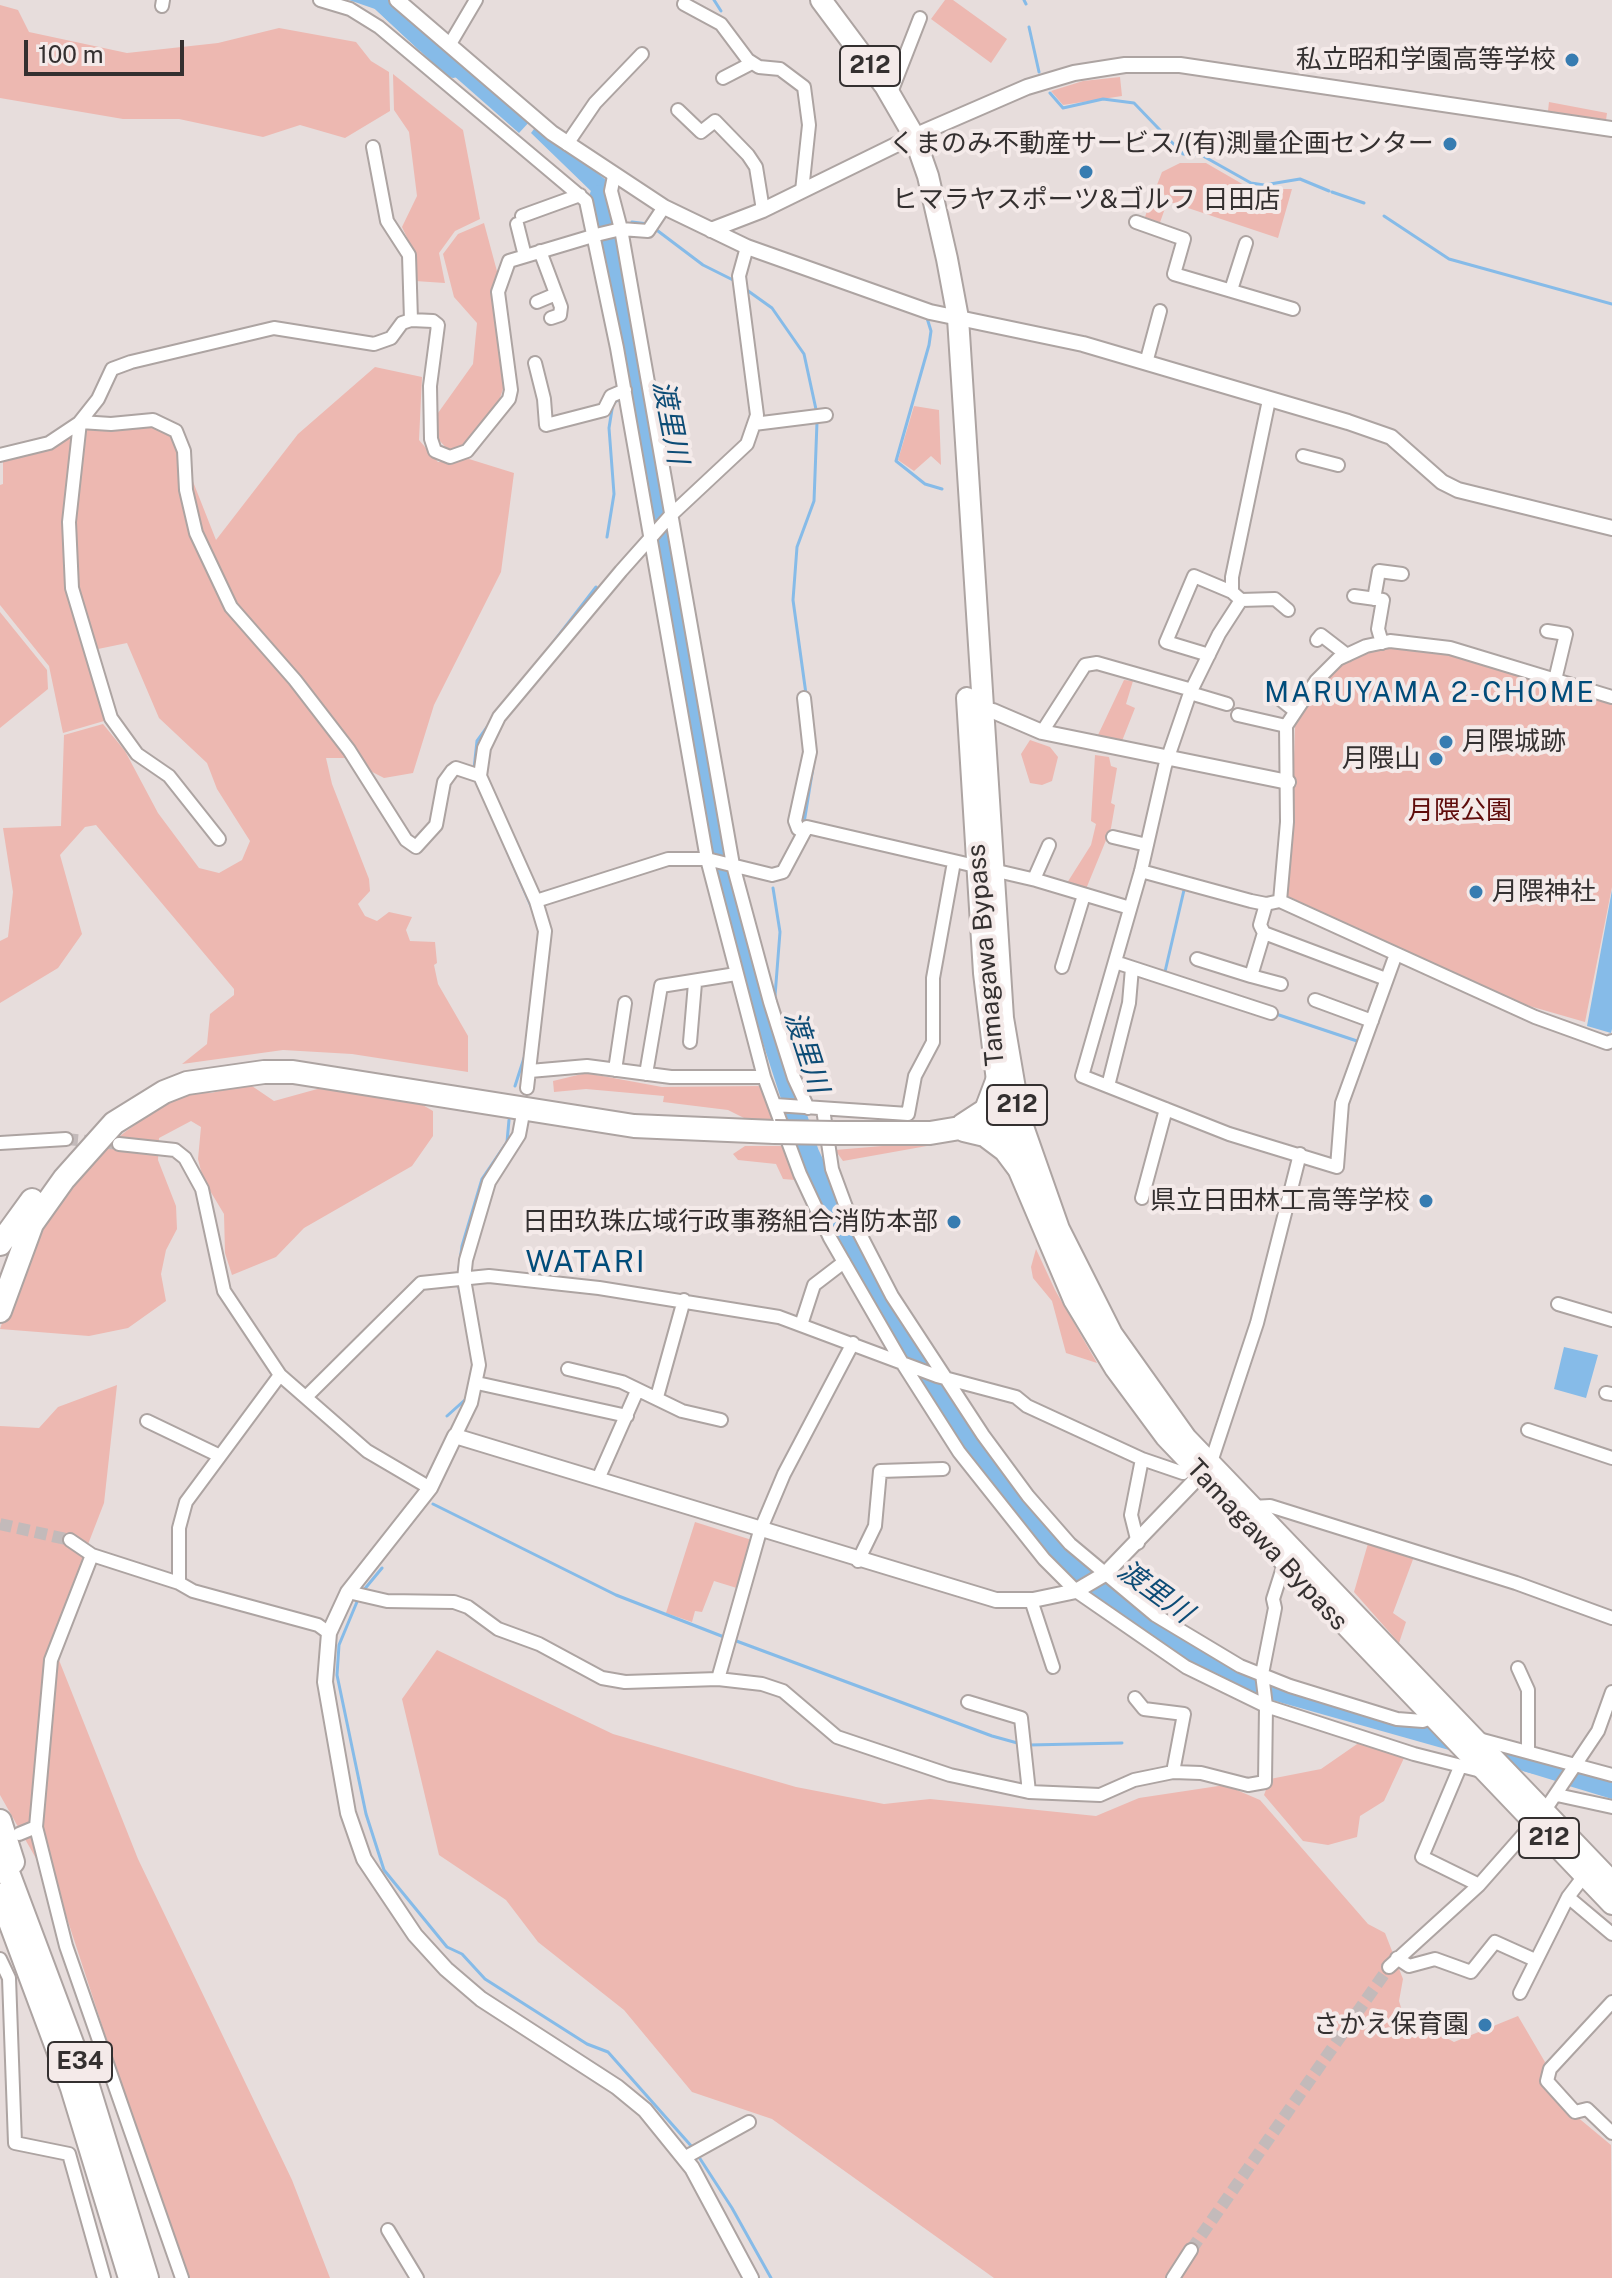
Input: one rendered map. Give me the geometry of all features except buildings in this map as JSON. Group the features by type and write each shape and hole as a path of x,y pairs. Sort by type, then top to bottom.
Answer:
{"highway":[{"name":"212","path":"821,0 890,95 914,136 928,176 947,259 951,316"},
{"name":"Tamagawa Bypass","path":"951,316 997,1081 1091,1298 1198,1471 1252,1507 1287,1556"},
{"name":"Tamagawa Bypass","path":"985,868 1017,1166 1054,1258 1095,1336 1152,1418 1198,1471 1287,1556 1441,1719 1486,1772 1545,1810 1584,1876 1612,1904"},
{"path":"0,1244 69,1154 96,1124 114,1111 170,1080 258,1061 321,1064 750,1131"},
{"path":"0,1311 32,1224 64,1179 114,1123 164,1092 187,1083 264,1072 293,1072 634,1126 898,1135 1014,1119"},
{"path":"955,1129 986,1110 997,1081"},
{"path":"955,1129 985,1135 1005,1150 1017,1166"},
{"path":"0,1275 18,1221"},
{"name":"Tamagawa Bypass","path":"1441,1719 1471,1737 1612,1882"},
{"path":"0,1821 42,1960"},
{"name":"E34","path":"0,1851 87,2083 147,2278"},
{"name":"E34","path":"0,1895 72,2088 130,2278"},
{"path":"0,1931 72,2088"}],"street":[{"path":"320,0 350,9 371,21 586,201 596,235 625,390 707,859 764,1077 800,1174 844,1262 901,1361 959,1452 997,1502 1076,1591 1186,1667 1266,1706 1460,1767 1486,1772"},
{"path":"397,0 567,144 661,213 711,230 747,247 951,316 1083,344 1391,437 1442,482 1458,490 1612,528"},
{"path":"450,44 476,0"},
{"path":"684,4 721,24 752,63 766,69 780,69 804,87 809,125 802,191"},
{"path":"890,95 920,18"},
{"path":"567,144 595,103 642,54"},
{"path":"723,78 752,63"},
{"path":"711,230 763,210 914,136 1027,87 1074,73 1147,63 1329,86 1612,129"},
{"path":"678,110 701,132 715,121 748,155 756,167 763,210"},
{"path":"373,147 387,221 409,255 411,320"},
{"path":"614,176 611,191 621,229 733,865 770,1002 794,1078 808,1108"},
{"path":"525,256 519,220 580,195"},
{"path":"0,455 49,443 80,422 98,399 112,369 131,362 274,328 374,344 391,338 402,323 411,320 433,321 438,325 430,386 431,439 435,451 450,457 467,451 509,399 508,355 498,292 509,261 621,229 648,231 661,213"},
{"path":"1136,222 1184,239 1174,274 1293,309"},
{"path":"1231,290 1246,243"},
{"path":"527,1088 546,944 536,901 476,775 487,736 499,717 670,516 747,444 757,415 739,276 747,247"},
{"path":"540,251 556,294 560,315 551,318"},
{"path":"537,302 556,294"},
{"path":"1146,363 1160,311"},
{"path":"617,348 641,346"},
{"path":"535,363 544,399 546,425 604,410 611,396 625,390"},
{"path":"1269,400 1236,596 1191,692 1168,758 1141,871 1082,1076 1229,1134 1337,1167 1342,1103 1396,954"},
{"path":"754,424 826,415"},
{"path":"80,422 111,424 153,420 176,431 184,451 186,490 196,533 231,607 295,680 349,750 406,840 416,847 439,821 444,782 452,771 456,768 476,775"},
{"path":"80,422 69,522 72,588 111,718 131,747 169,776 219,839"},
{"path":"1303,456 1338,465"},
{"path":"1374,599 1379,571 1402,574"},
{"path":"1209,655 1166,642 1194,576 1236,596 1275,599 1288,610"},
{"path":"1354,596 1383,600 1378,629 1382,643"},
{"path":"1547,631 1566,634 1555,680"},
{"path":"1317,640 1321,635 1347,655"},
{"path":"1280,901 1288,782 1286,726 1294,710 1323,675 1347,655 1382,643 1450,648 1612,697"},
{"path":"1042,732 1085,665 1097,663 1227,704"},
{"path":"680,695 704,690"},
{"path":"1271,692 1294,710"},
{"path":"804,698 810,752 795,821 798,829 805,831"},
{"path":"974,710 1042,732 1288,782"},
{"path":"1238,715 1286,726"},
{"path":"536,901 668,859 707,859 772,875 783,872 807,827 1034,879 1130,908"},
{"path":"1113,837 1147,845"},
{"path":"1034,879 1049,845"},
{"path":"775,1105 908,1114 915,1076 933,1042 933,978 954,862"},
{"path":"1141,871 1266,904 1280,901 1535,1017 1607,1043 1612,1041"},
{"path":"1062,967 1084,895"},
{"path":"1266,904 1260,925 1264,933 1386,979"},
{"path":"1251,976 1264,933"},
{"path":"1197,959 1281,984"},
{"path":"1115,962 1271,1013"},
{"path":"1108,1086 1129,1003 1132,968"},
{"path":"646,1074 661,986 695,983 736,974"},
{"path":"690,1042 695,983"},
{"path":"1315,1000 1372,1021"},
{"path":"615,1070 625,1003"},
{"path":"530,1071 587,1066 646,1074 764,1077"},
{"path":"823,1109 830,1163 846,1207 892,1296 941,1376 1028,1496 1070,1544 1176,1630 1216,1654 1262,1674 1397,1719 1441,1719"},
{"path":"1142,1198 1166,1109"},
{"path":"522,1119 519,1135 489,1182 460,1280 475,1328 477,1383 430,1488 329,1633 325,1682 348,1813 364,1859 384,1893 415,1935 446,1969 481,1999 617,2087 690,2155 751,2278"},
{"path":"0,1143 66,1139"},
{"path":"119,1144 175,1150 185,1158 202,1189 224,1291 280,1375 308,1395 367,1451 430,1488"},
{"path":"455,1436 975,1597 1031,1600 1076,1591 1105,1574 1138,1543 1198,1471 1257,1323 1300,1154"},
{"path":"801,1325 814,1285 844,1262"},
{"path":"308,1395 421,1283 489,1276 684,1300 779,1317 941,1376 1016,1397 1027,1406 1142,1459 1198,1471"},
{"path":"657,1397 684,1300"},
{"path":"1558,1304 1612,1320"},
{"path":"718,1679 760,1531 784,1474 853,1343"},
{"path":"568,1369 622,1382 682,1411 721,1420"},
{"path":"179,1583 179,1528 186,1502 280,1375"},
{"path":"477,1383 627,1416"},
{"path":"598,1479 637,1391"},
{"path":"147,1421 220,1456"},
{"path":"1528,1430 1612,1458"},
{"path":"1138,1543 1131,1515 1142,1459"},
{"path":"858,1561 875,1526 880,1471 943,1469"},
{"path":"1252,1507 1270,1506 1516,1583 1612,1618"},
{"path":"70,1540 92,1555 179,1583 193,1591 318,1625 329,1633"},
{"path":"92,1555 51,1660 36,1827 66,1946 182,2278"},
{"path":"356,1594 454,1602 468,1607 498,1629 539,1644 602,1678 625,1682 718,1679 783,1691 837,1737 950,1775 1029,1792 1100,1795 1134,1780 1173,1772 1201,1773 1248,1785 1265,1782 1266,1706 1262,1674 1275,1608 1273,1599 1287,1556"},
{"path":"1031,1600 1053,1667"},
{"path":"1518,1668 1528,1690 1528,1752"},
{"path":"1535,1960 1495,1942 1471,1972 1435,1959 1409,1966 1393,1963 1479,1885 1545,1810 1598,1731 1612,1692"},
{"path":"1135,1698 1144,1709 1184,1714 1173,1772"},
{"path":"968,1702 1021,1718 1029,1792"},
{"path":"1471,1737 1612,1775"},
{"path":"1460,1767 1422,1857 1479,1885"},
{"path":"1545,1810 1612,1807"},
{"path":"19,1834 36,1827"},
{"path":"1520,1993 1568,1897 1584,1876"},
{"path":"1568,1897 1612,1934"},
{"path":"0,1959 9,1978 15,2143 69,2154 104,2278"},
{"path":"1612,2002 1550,2069 1547,2081 1575,2112 1587,2109 1612,2133"},
{"path":"690,2155 749,2122"},
{"path":"388,2230 417,2278"},
{"path":"1173,2278 1191,2250"}],"green space":[{"path":"945,0 953,0 1007,39 991,63 931,19"},
{"path":"0,5 18,10 29,32 127,53 218,43 279,28 356,42 371,61 389,72 390,111 345,138 300,125 263,137 179,119 123,119 0,98"},
{"path":"393,74 463,130 480,219 455,231 439,253 445,283 415,281 414,253 402,227 417,196 409,132 394,110"},
{"path":"1120,77 1122,96 1063,105 1051,91 1083,81"},
{"path":"1549,102 1607,113 1606,120 1548,111"},
{"path":"1180,163 1206,163 1251,189 1292,189 1278,238 1170,202 1171,198 1155,190 1162,172"},
{"path":"1153,193 1168,200 1158,228 1143,223"},
{"path":"484,223 498,275 506,380 500,398 468,443 451,453 438,439 438,413 473,364 477,323 454,297 443,254 458,234"},
{"path":"375,367 422,377 419,440 438,462 469,459 514,473 501,572 434,705 413,773 384,778 345,758 326,758 332,784 369,879 370,891 358,904 365,916 377,921 389,912 412,917 406,930 410,941 435,942 437,963 434,965 438,984 468,1036 468,1072 352,1054 283,1050 182,1064 207,1044 210,1014 234,995 234,989 96,825 85,827 60,855 82,934 58,968 0,1003 0,941 8,937 13,892 3,828 61,826 64,735 103,724 125,751 158,813 199,868 219,873 242,860 250,841 217,789 207,763 159,718 127,643 98,649 78,584 75,527 85,427 120,430 148,424 175,436 216,540 298,434"},
{"path":"914,406 939,410 941,465 931,456 914,471 898,460"},
{"path":"76,430 64,520 66,591 100,695 104,721 63,733 49,666 0,605 0,485 3,484 3,462 51,447"},
{"path":"0,612 47,670 48,689 0,728"},
{"name":"月隈公園","path":"1382,646 1453,654 1612,700 1612,887 1585,1022 1512,1001 1283,894 1292,824 1295,726 1303,707 1337,667"},
{"path":"1124,680 1133,681 1126,704 1135,708 1122,741 1098,735"},
{"path":"1030,740 1050,747 1058,757 1052,781 1042,785 1030,783 1021,754"},
{"path":"1095,755 1109,757 1111,766 1117,768 1111,803 1115,805 1111,828 1086,889 1067,883 1091,845 1096,824 1091,821"},
{"path":"586,1073 662,1087 763,1086 777,1125 758,1125 728,1110 663,1102 664,1096 586,1089 554,1092 553,1081"},
{"path":"249,1084 274,1101 321,1088 409,1097 433,1111 433,1136 412,1166 304,1228 276,1257 232,1275 225,1253 224,1214 203,1179 198,1159 201,1127 191,1121 159,1138 158,1160 176,1206 177,1229 166,1250 161,1274 166,1301 128,1328 89,1336 0,1329 35,1227 67,1181 164,1104 187,1093 211,1093"},
{"path":"966,1139 843,1161 835,1150"},
{"path":"745,1146 784,1146 795,1180 783,1179 776,1164 738,1160 733,1154"},
{"path":"1036,1249 1055,1290 1097,1363 1066,1353 1052,1301 1033,1278 1031,1267"},
{"path":"117,1385 104,1503 51,1640 138,1859 292,2180 330,2278 190,2278 144,2154 63,1906 0,1795 0,1426 39,1428 58,1407"},
{"path":"695,1522 755,1541 740,1589 714,1581 702,1612 695,1611 692,1622 666,1613"},
{"path":"1369,1540 1415,1554 1393,1613 1406,1622 1399,1643 1354,1592"},
{"path":"437,1650 613,1734 796,1787 884,1804 930,1799 1096,1816 1139,1798 1225,1785 1260,1800 1368,1924 1385,1933 1403,1979 1399,2001 1403,2014 1454,2042 1518,2016 1545,2062 1540,2081 1546,2091 1611,2145 1612,2278 994,2278 772,2119 692,2092 624,2010 538,1942 506,1900 439,1855 402,1699"},
{"path":"1360,1742 1404,1758 1384,1801 1360,1816 1357,1837 1328,1845 1303,1841 1264,1795 1270,1779 1321,1769"}],"water":[{"path":"349,0 390,0 435,35 420,51 375,9"},
{"path":"440,40 531,120 519,133 429,54"},
{"path":"537,125 606,180 616,219 602,223 594,194 531,133"},
{"path":"1612,890 1612,1029 1611,1033 1587,1026"},
{"path":"1564,1347 1598,1355 1586,1398 1554,1389"},
{"path":"1508,1754 1569,1769 1559,1782 1523,1771"},
{"path":"1580,1770 1612,1779 1612,1799 1569,1786"}],"waterway":[{"name":"渡里川","path":"380,0 453,68"},
{"path":"714,0 721,11"},
{"path":"1024,0 1026,4"},
{"path":"1029,27 1039,72"},
{"path":"1050,93 1063,108 1103,99 1134,103 1183,154 1203,156 1251,183 1264,185 1300,179 1329,191"},
{"path":"1332,192 1364,203"},
{"name":"渡里川","path":"600,195 606,213 725,870 764,1014 809,1153 873,1290 937,1396 1004,1489 1062,1555 1109,1596 1193,1654 1255,1685 1535,1764"},
{"path":"1384,216 1449,259 1612,304"},
{"path":"632,222 648,224"},
{"path":"654,228 703,265 735,281"},
{"path":"744,288 772,308 804,354 817,414"},
{"path":"927,318 931,331 929,345 896,461 925,484 942,489"},
{"path":"607,537 614,494 609,428 613,403 620,399"},
{"path":"806,694 793,600 797,547 814,501 817,422"},
{"path":"552,644 596,587"},
{"path":"474,769 477,741 493,719"},
{"path":"804,823 814,761"},
{"path":"497,828 534,913"},
{"path":"773,888 780,932 775,996"},
{"path":"1164,976 1184,890"},
{"path":"1276,1014 1360,1042"},
{"path":"515,1086 524,1058"},
{"path":"458,1276 462,1246 482,1179 507,1142 509,1120"},
{"path":"458,1284 462,1300"},
{"path":"447,1416 467,1398"},
{"path":"433,1504 616,1595 724,1637"},
{"path":"363,1591 382,1568"},
{"path":"359,1597 339,1645 337,1675 366,1814 384,1870 447,1947 462,1954 485,1979 587,2044 608,2052 693,2148"},
{"path":"731,1639 1021,1744"},
{"path":"1029,1745 1122,1743"},
{"path":"697,2154 771,2278"}],"tunnel":[{"path":"66,1139 119,1144"},
{"path":"0,1524 70,1540"},
{"path":"1191,2250 1389,1967"}],"place":[{"name":"私立昭和学園高等学校","path":"1572,60"},
{"name":"くまのみ不動産サービス/(有)測量企画センター","path":"1450,144"},
{"name":"ヒマラヤスポーツ&ゴルフ 日田店","path":"1086,172"},
{"name":"月隈城跡","path":"1446,742"},
{"name":"月隈山","path":"1436,759"},
{"name":"月隈神社","path":"1476,892"},
{"name":"県立日田林工高等学校","path":"1426,1201"},
{"name":"日田玖珠広域行政事務組合消防本部","path":"954,1222"},
{"name":"さかえ保育園","path":"1485,2025"}],"district":[{"name":"MARUYAMA 2-CHOME","path":"1430,693"},
{"name":"WATARI","path":"586,1263"}]}
